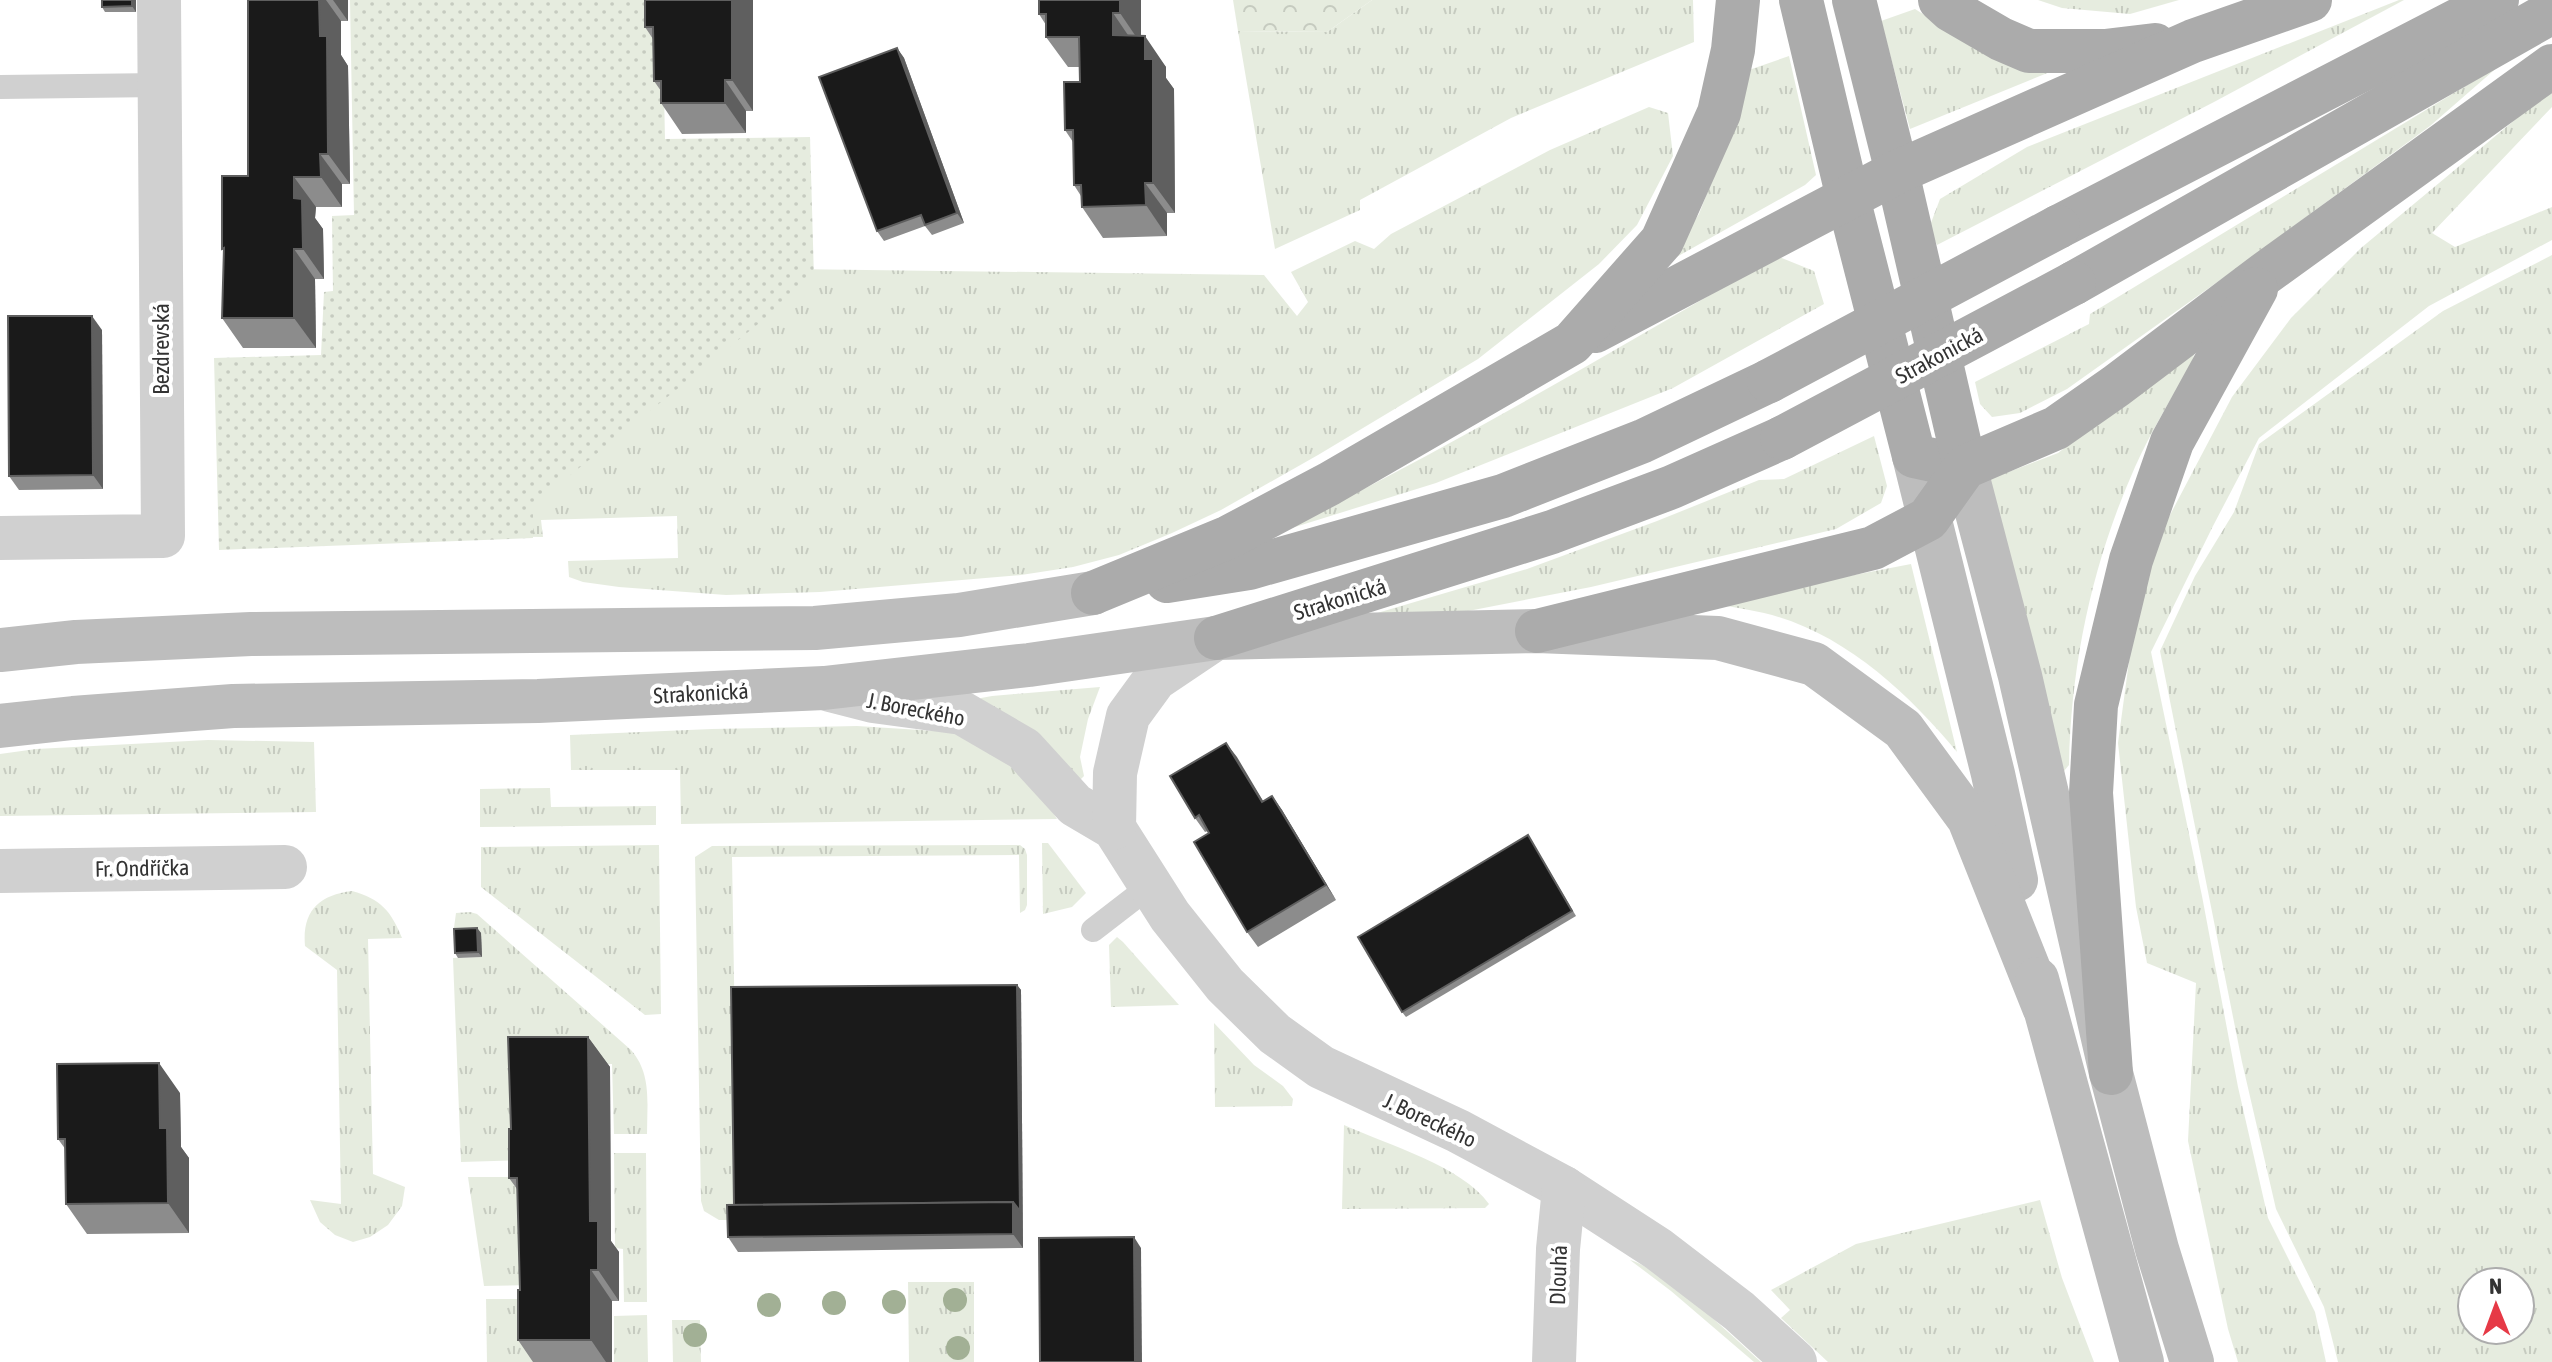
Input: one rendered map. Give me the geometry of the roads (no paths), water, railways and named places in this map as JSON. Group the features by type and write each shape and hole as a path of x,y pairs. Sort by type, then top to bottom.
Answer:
{"main road":[{"path":"1572,343 1662,241 1719,113 1733,50 1738,0"},
{"path":"1801,0 1993,774 2044,1007 2142,1362"},
{"path":"1854,0 1965,467 2020,676 2111,1073 2157,1249 2192,1362"},
{"path":"1940,0 1951,10 2001,39 2029,51 2105,51 2193,41"},
{"path":"1093,593 1229,537 1329,484 1572,343 1897,172 2193,41 2310,0"},
{"path":"0,650 76,642 266,634 815,628 959,615 1249,568 1503,496 1643,441 1769,381 2058,227 2497,0"},
{"name":"Strakonická","path":"0,726 233,706 538,701 824,688 1029,665 1216,638 1552,532 1672,487 1782,438 2074,283 2552,12"},
{"path":"1537,631 1873,548 1928,519 1965,467 2056,428 2552,66"},
{"path":"2111,1073 2091,793 2096,705 2131,560 2172,442 2263,275"},
{"path":"1914,456 1965,467"},
{"path":"1216,638 1537,631 1718,638 1814,664 1903,729 1969,819 2044,1007"}],"street":[{"name":"Bezdrevská","path":"0,538 163,536 159,0"},
{"path":"1114,828 1115,773 1128,716 1155,679 1216,638"},
{"name":"J. Boreckého","path":"824,688 873,701 962,713 1024,749 1075,805 1114,828 1170,916 1225,985 1275,1034 1321,1067 1458,1131 1564,1188 1658,1249 1739,1311 1795,1362"},
{"name":"Fr. Ondříčka","path":"0,871 285,867"},
{"name":"Dlouhá","path":"1554,1362 1558,1249 1564,1188"}],"lane":[{"path":"0,87 160,85"},
{"path":"1093,930 1150,886"}]}
